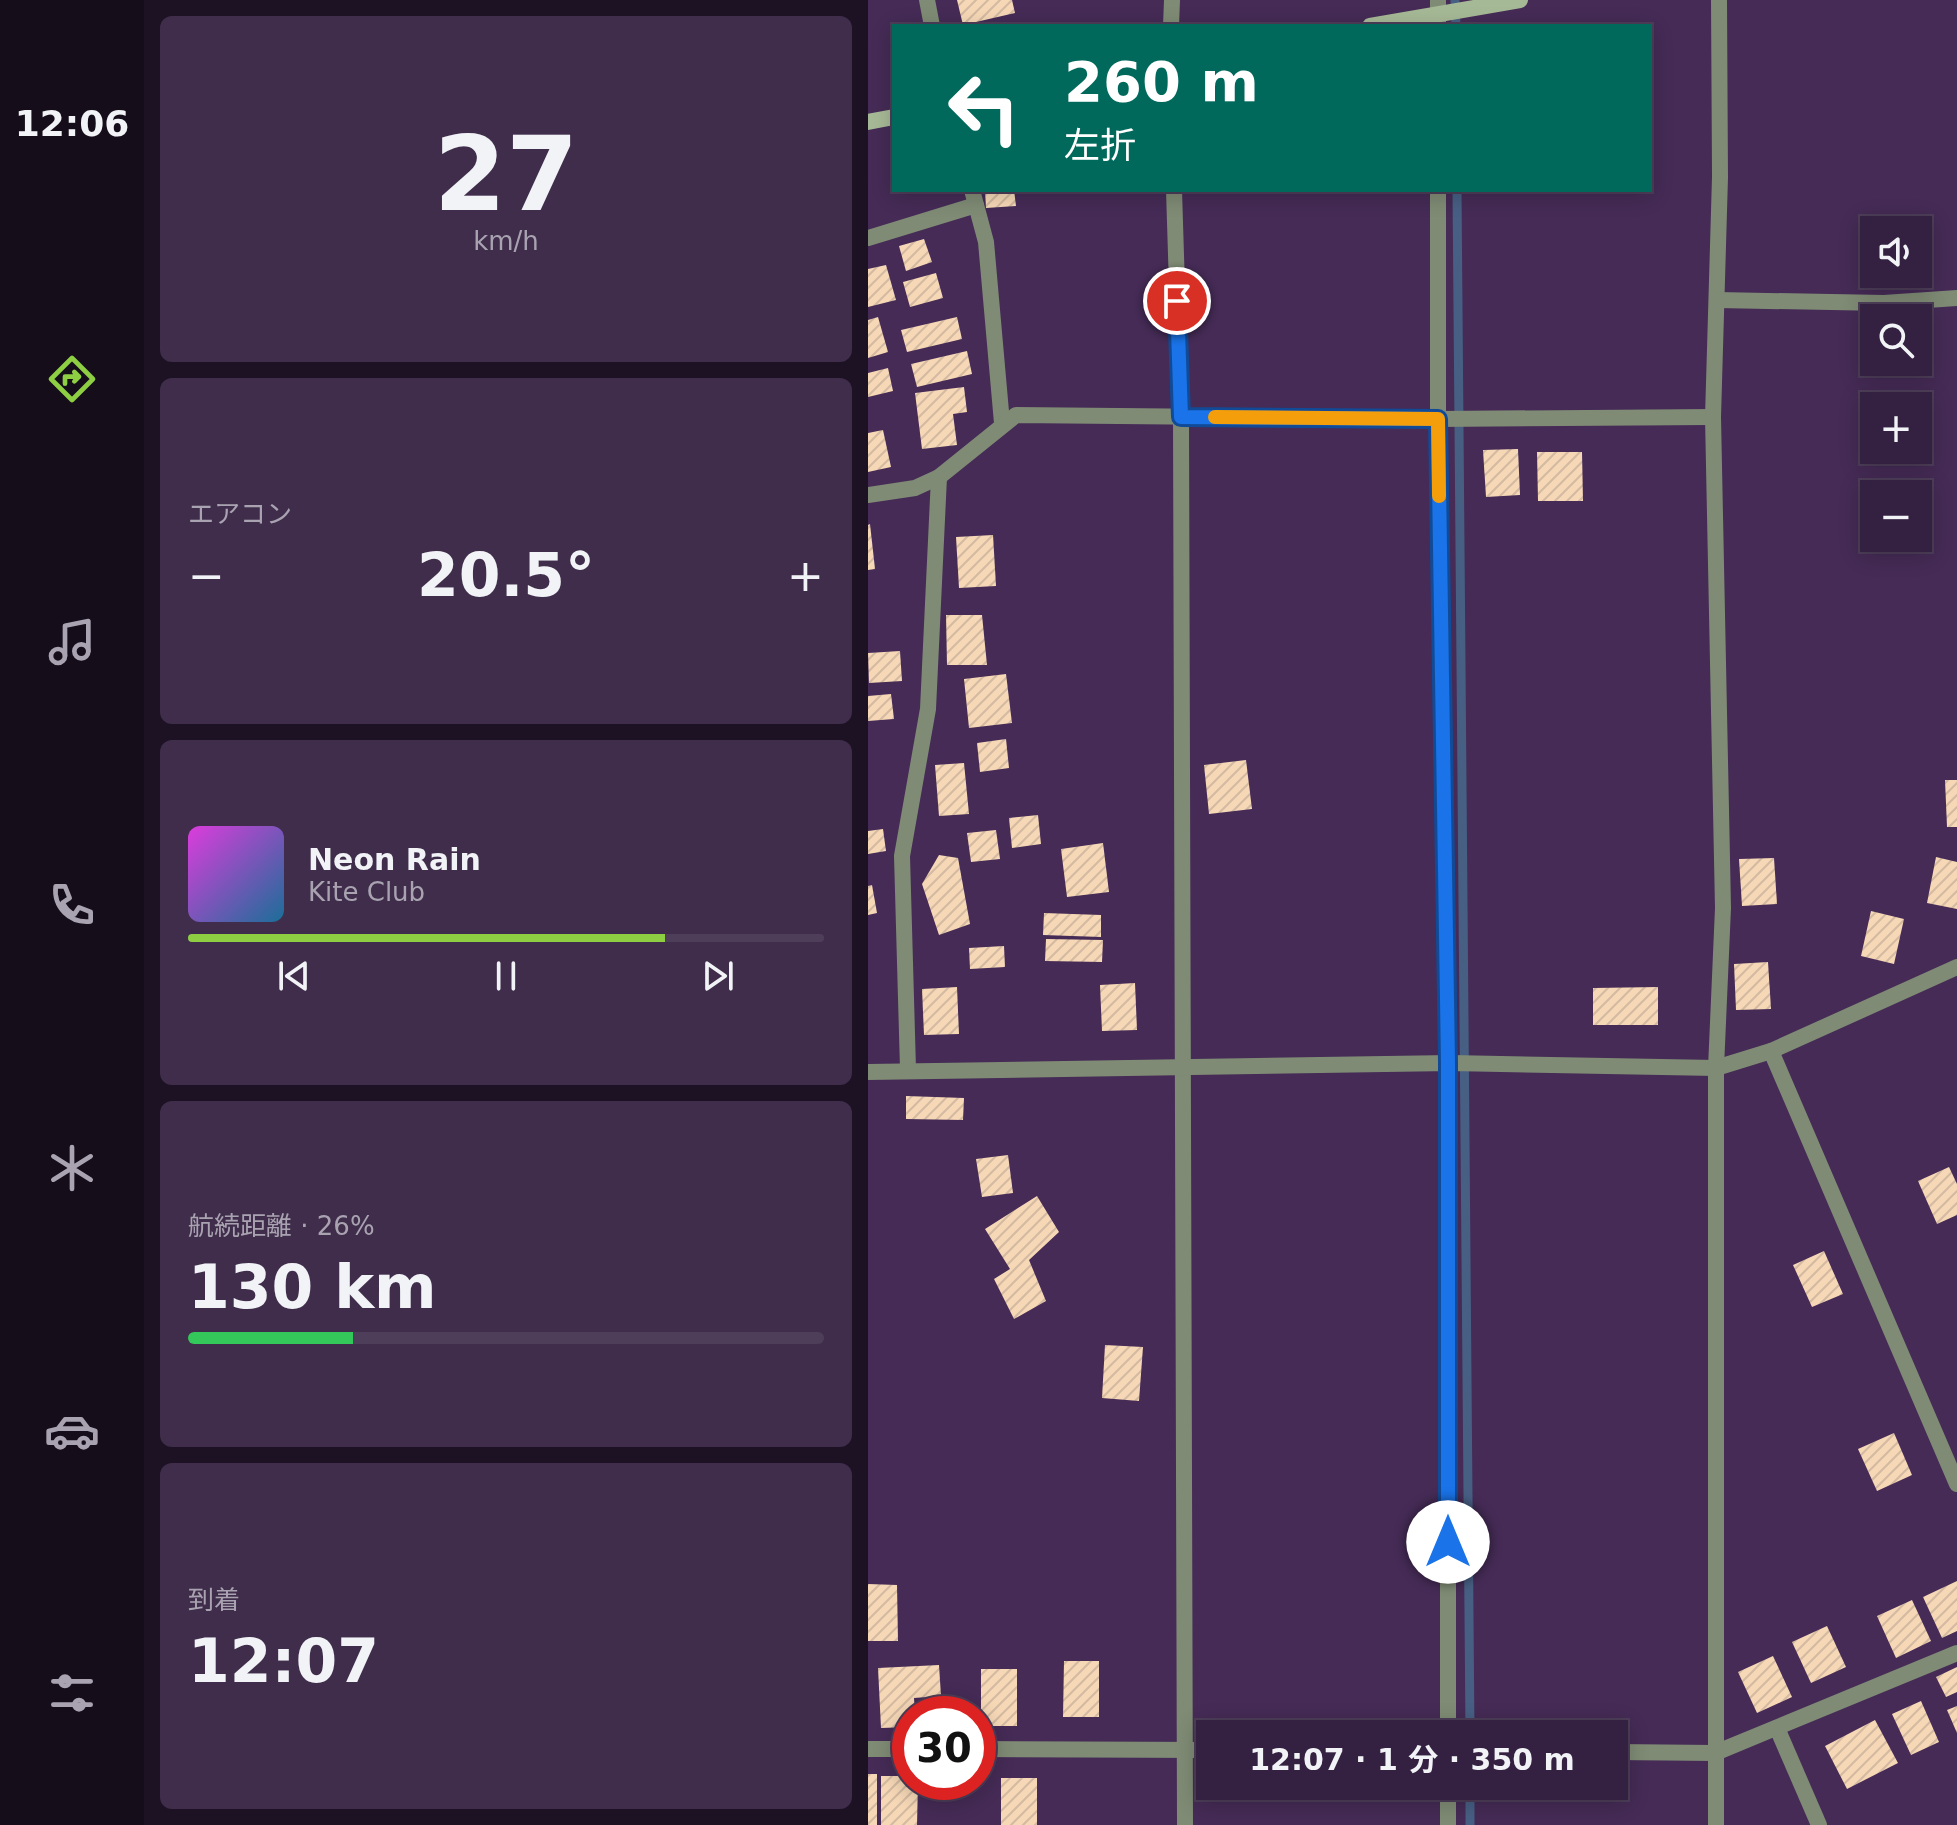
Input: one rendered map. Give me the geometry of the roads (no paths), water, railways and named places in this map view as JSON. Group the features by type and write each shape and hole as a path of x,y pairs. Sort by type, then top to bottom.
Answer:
{"street":[{"path":"927,0 932,24"},
{"path":"1171,24 1172,0"},
{"path":"1380,24 1520,0"},
{"path":"1716,1825 1716,1068 1723,908 1713,417 1719,0"},
{"path":"868,122 892,117"},
{"path":"1174,192 1181,417 1185,1825"},
{"path":"1438,192 1438,419 1450,1063 1448,1720"},
{"path":"868,238 974,198 986,242 1002,423"},
{"path":"1717,300 1884,303 1957,298"},
{"path":"868,495 915,488 939,477 1002,423 1016,415 1438,419 1713,417"},
{"path":"908,1069 902,856 928,709 939,477"},
{"path":"868,1072 1450,1063 1716,1068 1771,1051 1957,967"},
{"path":"1771,1051 1957,1484"},
{"path":"1628,1752 1715,1753 1957,1653"},
{"path":"1777,1728 1819,1825"},
{"path":"868,1749 892,1749"},
{"path":"996,1749 1196,1750"},
{"path":"1448,1800 1448,1825"}],"waterway":[{"path":"1455,0 1456,24"},
{"path":"1457,192 1470,1720"},
{"path":"1470,1800 1470,1825"}]}
